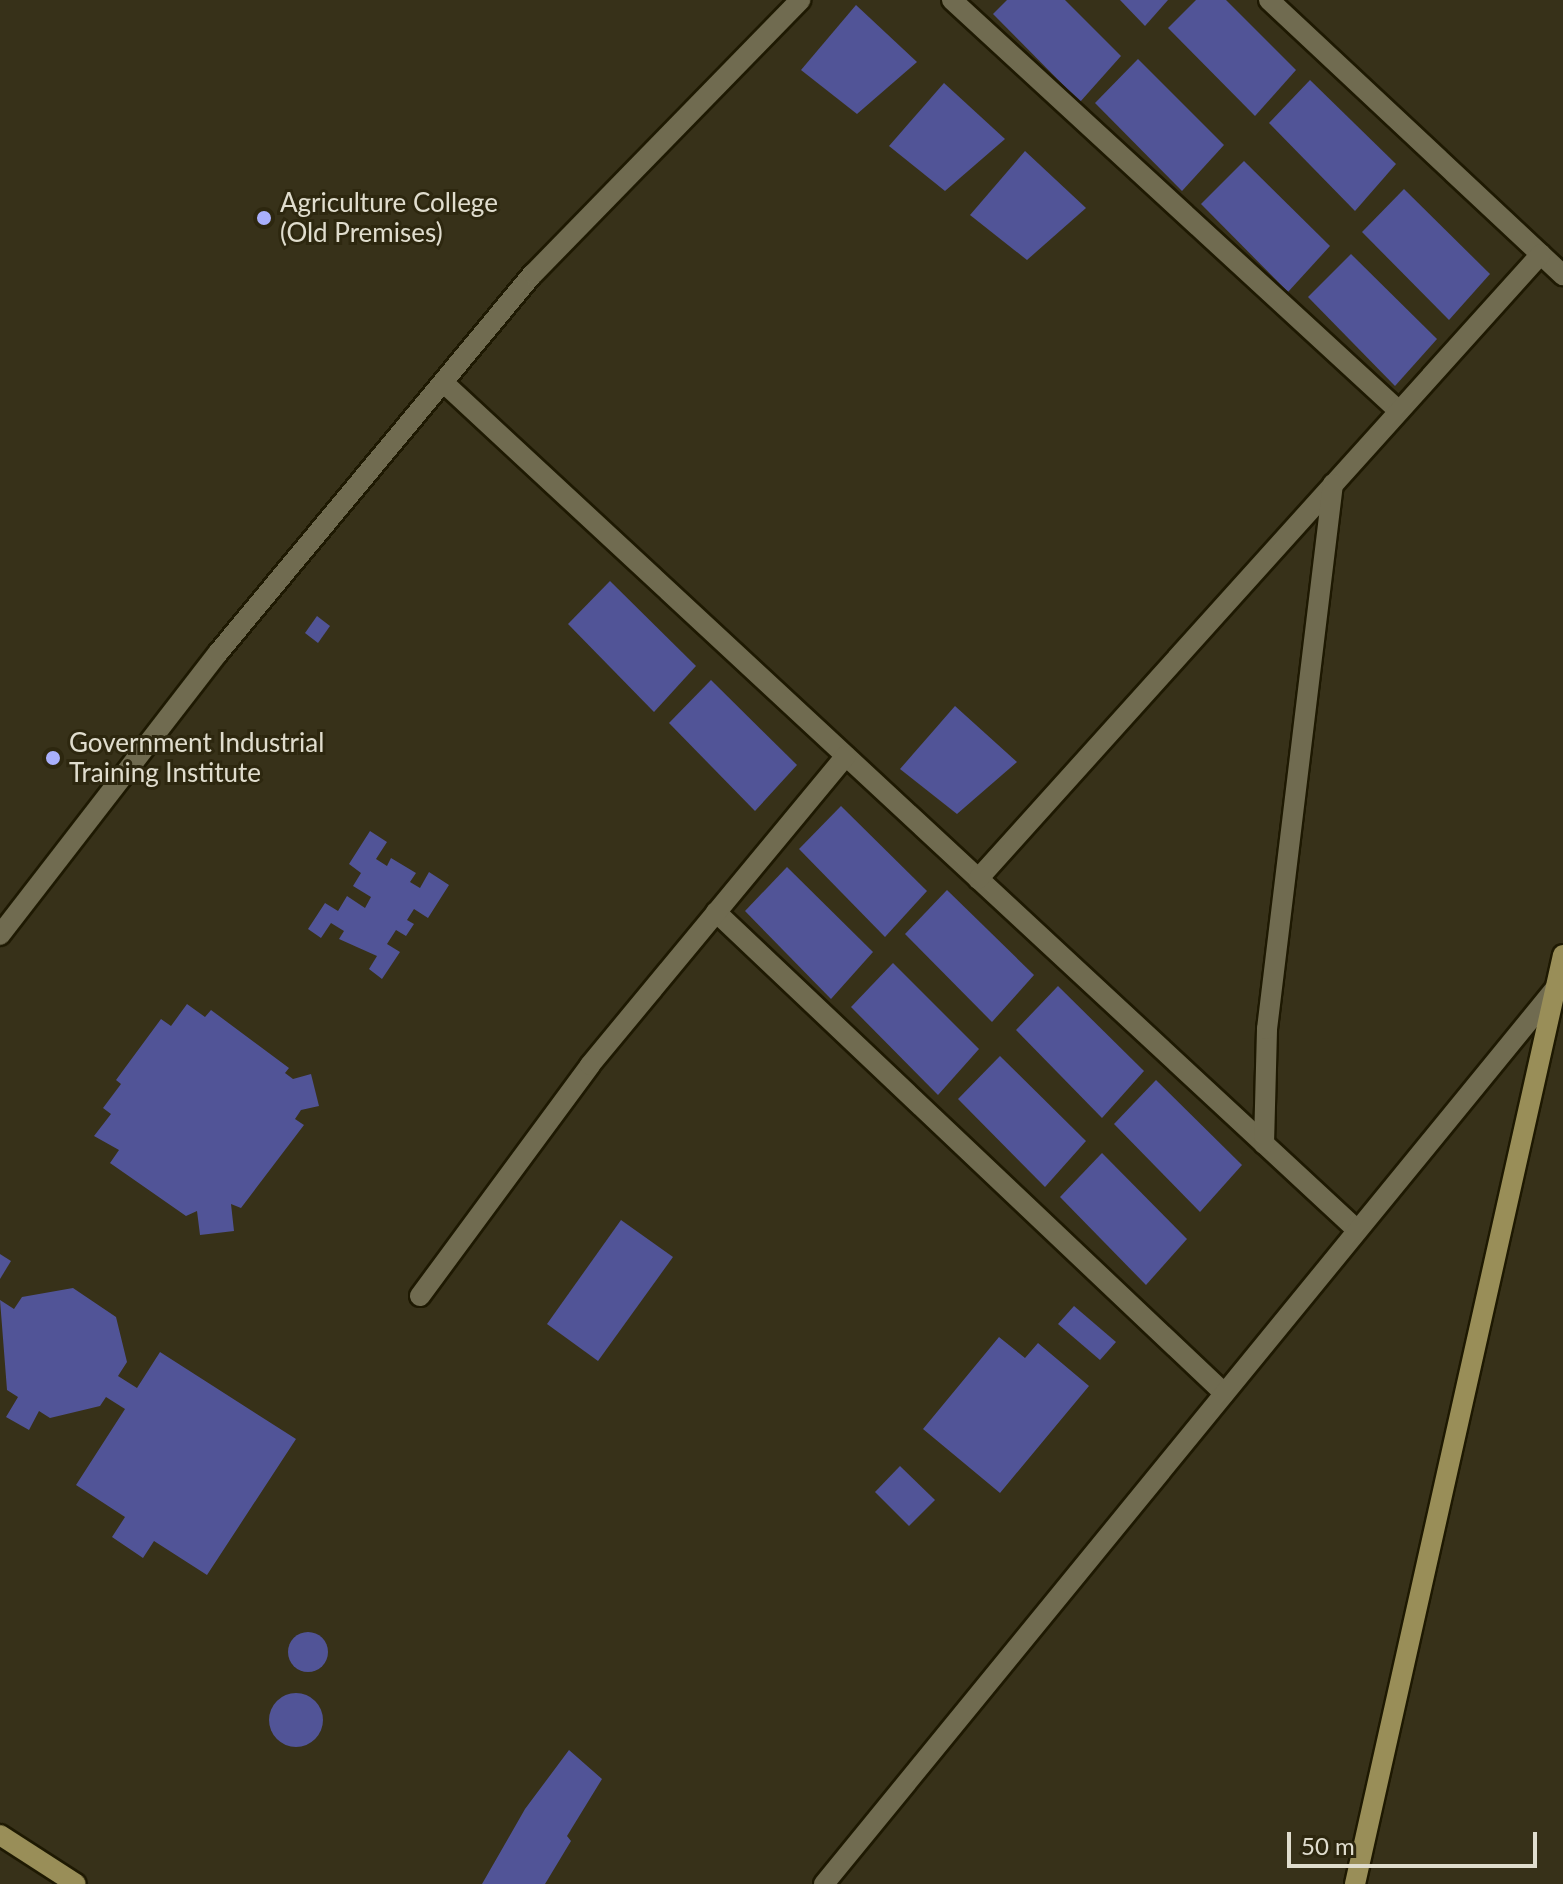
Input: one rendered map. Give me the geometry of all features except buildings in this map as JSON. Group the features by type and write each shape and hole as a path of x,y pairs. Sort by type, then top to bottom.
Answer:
{"main road":[{"path":"1355,1884 1563,955"},
{"path":"0,1835 76,1884"}],"street":[{"path":"0,935 218,653 533,274 800,0"},
{"path":"952,0 1399,411"},
{"path":"1269,0 1563,275"},
{"path":"978,879 1541,254"},
{"path":"444,383 1357,1230"},
{"path":"1264,1144 1267,1029 1333,484"},
{"path":"420,1296 590,1065 846,756"},
{"path":"716,912 1224,1393"},
{"path":"824,1884 1555,989"}],"place":[{"name":"Agriculture College (Old Premises)","path":"264,218"},
{"name":"Government Industrial Training Institute","path":"53,758"}]}
